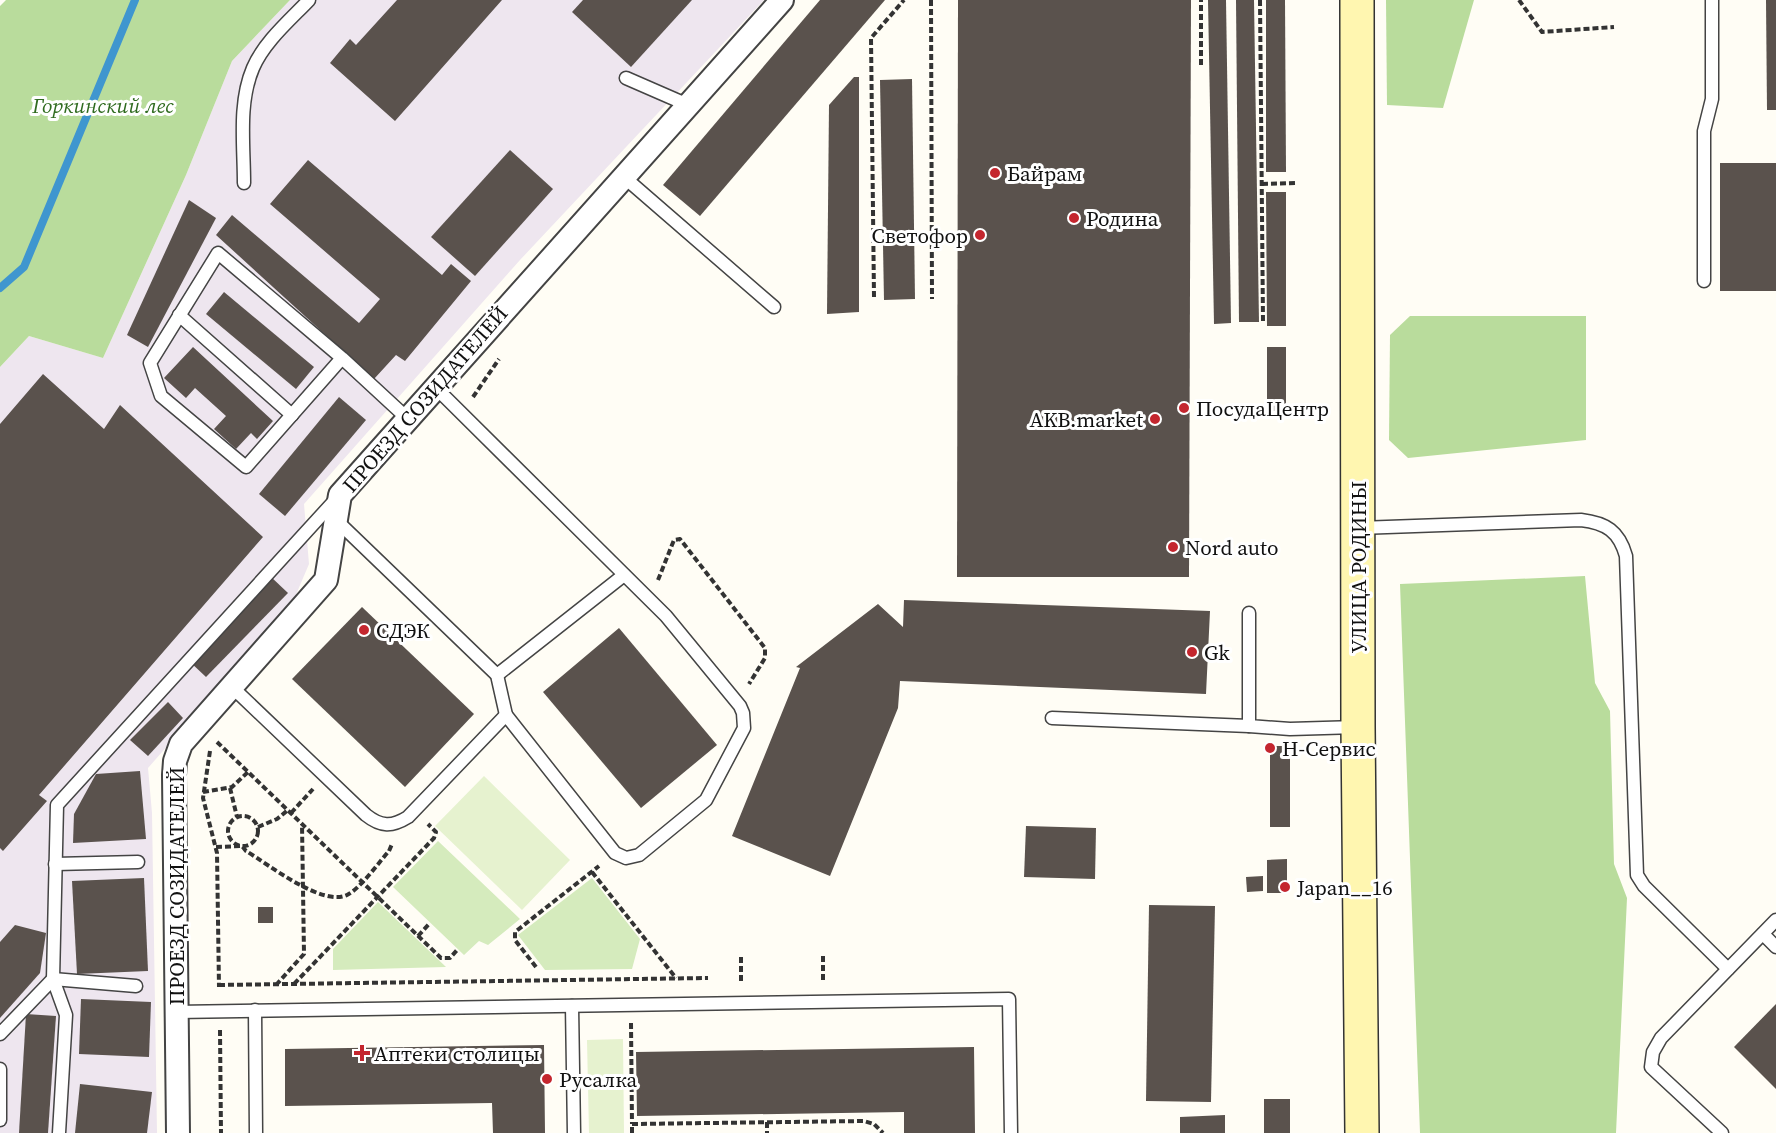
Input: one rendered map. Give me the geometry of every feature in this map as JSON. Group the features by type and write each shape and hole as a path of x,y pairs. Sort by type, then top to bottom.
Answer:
{"street":[{"name":"ПРОЕЗД СОЗИДАТЕЛЕЙ","path":"178,1133 175,761 181,744 190,733 237,692 327,578 340,495 782,0"},
{"name":"УЛИЦА РОДИНЫ","path":"1357,0 1358,727 1362,1133"}],"lane":[{"path":"244,183 244,101 253,68 264,49 309,0"},
{"path":"1704,281 1704,131 1712,99 1712,0"},
{"path":"626,78 688,105"},
{"path":"624,177 774,308"},
{"path":"342,358 246,467 161,396 150,363 218,253 342,358 408,419"},
{"path":"179,315 292,415"},
{"path":"336,520 497,675 506,715 615,853 626,858 639,855 706,800 744,728 743,713 738,704 675,625 435,387"},
{"path":"59,1133 66,1014 53,979 57,805 340,495"},
{"path":"1358,528 1581,520 1600,522 1615,532 1622,541 1626,556 1637,875 1644,886 1728,969"},
{"path":"497,675 624,575"},
{"path":"1249,613 1249,726"},
{"path":"237,692 374,822 389,825 398,823 414,811 506,715"},
{"path":"1052,718 1290,729 1358,727"},
{"path":"55,864 138,862"},
{"path":"1722,1133 1651,1067 1653,1052 1661,1038 1776,920"},
{"path":"1763,934 1776,947"},
{"path":"53,979 136,986"},
{"path":"0,1034 53,979"},
{"path":"176,1012 1009,999 1011,1133"},
{"path":"572,1006 574,1133"},
{"path":"255,1010 256,1133"},
{"path":"0,1069 0,1120"}],"path":[{"path":"874,297 871,39 904,0"},
{"path":"930,0 932,299"},
{"path":"1201,0 1201,65"},
{"path":"1260,0 1263,321"},
{"path":"1519,0 1542,32 1614,27"},
{"path":"1262,184 1295,183"},
{"path":"462,415 504,352"},
{"path":"663,566 674,540 682,540 765,648 765,658 738,704"},
{"path":"221,1133 216,847 204,811 203,792 205,768 214,739 228,715 237,692"},
{"path":"214,739 444,959 450,958 458,949"},
{"path":"203,792 230,788 248,772"},
{"path":"258,826 275,820 289,811 326,777"},
{"path":"230,788 237,817"},
{"path":"293,984 436,835 433,829 414,811"},
{"path":"258,826 247,816 237,817 229,825 229,836 246,851 303,886 320,894 345,896 391,849 389,825"},
{"path":"276,985 303,955 302,823"},
{"path":"216,847 247,845 257,838 258,826"},
{"path":"536,967 515,940 515,932 615,853"},
{"path":"592,872 676,978"},
{"path":"418,936 430,923"},
{"path":"823,956 823,1001"},
{"path":"741,957 741,1003"},
{"path":"219,985 708,978"},
{"path":"631,1005 632,1133"},
{"path":"633,1124 864,1121 874,1124 883,1133"},
{"path":"767,1122 767,1133"}],"shaded area":[{"path":"290,0 764,0 520,260 304,504 309,564 292,604 148,768 152,813 157,1133 0,1133 0,367 29,336 103,358 186,175 232,61"}],"green space":[{"name":"Горкинский лес","path":"6,0 290,0 232,61 186,175 103,358 29,336 0,367 0,6"},
{"path":"1386,0 1474,0 1443,108 1387,105"},
{"path":"1410,316 1586,316 1586,440 1408,458 1389,440 1390,335"},
{"path":"1585,576 1595,683 1610,711 1614,864 1627,898 1616,1133 1420,1133 1400,584"},
{"path":"484,776 570,860 522,910 435,826"},
{"path":"438,841 520,919 488,945 479,941 464,955 393,887"},
{"path":"592,878 640,939 632,969 545,970 518,935"},
{"path":"378,902 446,967 333,970 333,949"},
{"path":"623,1039 624,1133 589,1133 587,1040"}],"building":[{"path":"397,0 502,0 395,121 330,63 350,39 356,45"},
{"path":"583,0 692,0 631,67 572,12"},
{"path":"820,0 885,0 700,216 663,185"},
{"path":"958,0 1191,0 1189,577 957,577"},
{"path":"1208,0 1226,0 1231,323 1214,324"},
{"path":"1236,0 1254,0 1259,322 1239,322"},
{"path":"1266,0 1285,0 1286,172 1266,172"},
{"path":"1766,0 1776,0 1776,110 1767,110"},
{"path":"854,77 859,77 859,312 827,314 829,105"},
{"path":"912,79 915,299 884,300 880,80"},
{"path":"510,150 553,189 475,276 431,237"},
{"path":"308,160 442,275 451,264 471,281 405,361 396,355 374,379 216,235 232,215 359,323 380,299 270,204"},
{"path":"1720,163 1776,163 1776,291 1720,291"},
{"path":"1266,192 1286,192 1286,326 1267,326"},
{"path":"189,200 216,218 148,347 127,335"},
{"path":"224,292 314,367 296,389 206,314"},
{"path":"193,347 273,421 257,439 251,433 236,449 214,429 226,416 195,388 186,398 164,378"},
{"path":"1267,347 1286,347 1286,411 1267,411"},
{"path":"43,374 104,429 120,405 263,537 39,795 47,801 3,851 0,848 0,424"},
{"path":"339,397 366,420 285,516 259,494"},
{"path":"270,576 288,593 206,677 189,661"},
{"path":"904,600 1210,611 1206,694 900,681 898,708 830,876 732,836 800,668 796,667 878,604 903,627"},
{"path":"362,607 474,714 405,787 292,679"},
{"path":"619,628 717,745 641,808 543,692"},
{"path":"168,702 183,718 148,756 130,740"},
{"path":"1270,746 1290,746 1290,827 1270,827"},
{"path":"140,771 146,839 73,843 74,814 96,774"},
{"path":"1026,826 1096,828 1095,879 1024,877"},
{"path":"1287,859 1287,893 1267,893 1267,860"},
{"path":"1263,876 1263,891 1247,892 1246,877"},
{"path":"144,878 148,971 77,974 72,881"},
{"path":"1149,905 1215,906 1211,1102 1146,1101"},
{"path":"258,907 273,907 273,923 258,923"},
{"path":"15,925 46,933 40,973 0,1018 0,942"},
{"path":"81,999 151,1002 149,1057 79,1054"},
{"path":"1776,1004 1776,1089 1734,1047"},
{"path":"26,1014 56,1016 48,1133 19,1133"},
{"path":"544,1045 545,1133 493,1133 492,1103 285,1106 285,1049"},
{"path":"974,1047 975,1133 904,1133 904,1112 637,1116 636,1052"},
{"path":"80,1084 152,1092 147,1133 75,1133"},
{"path":"1264,1099 1290,1099 1290,1133 1264,1133"},
{"path":"1225,1115 1225,1133 1180,1133 1180,1117"}],"waterway":[{"path":"0,288 24,267 135,0"}],"place":[{"name":"Байрам","path":"995,173"},
{"name":"Родина","path":"1074,218"},
{"name":"Светофор","path":"980,235"},
{"name":"ПосудаЦентр","path":"1184,408"},
{"name":"AKB.market","path":"1155,419"},
{"name":"Nord auto","path":"1173,547"},
{"name":"СДЭК","path":"364,630"},
{"name":"Gk","path":"1192,652"},
{"name":"Н-Сервис","path":"1270,748"},
{"name":"Japan__16","path":"1285,887"},
{"name":"Аптеки столицы","path":"362,1053"},
{"name":"Русалка","path":"547,1079"}]}
